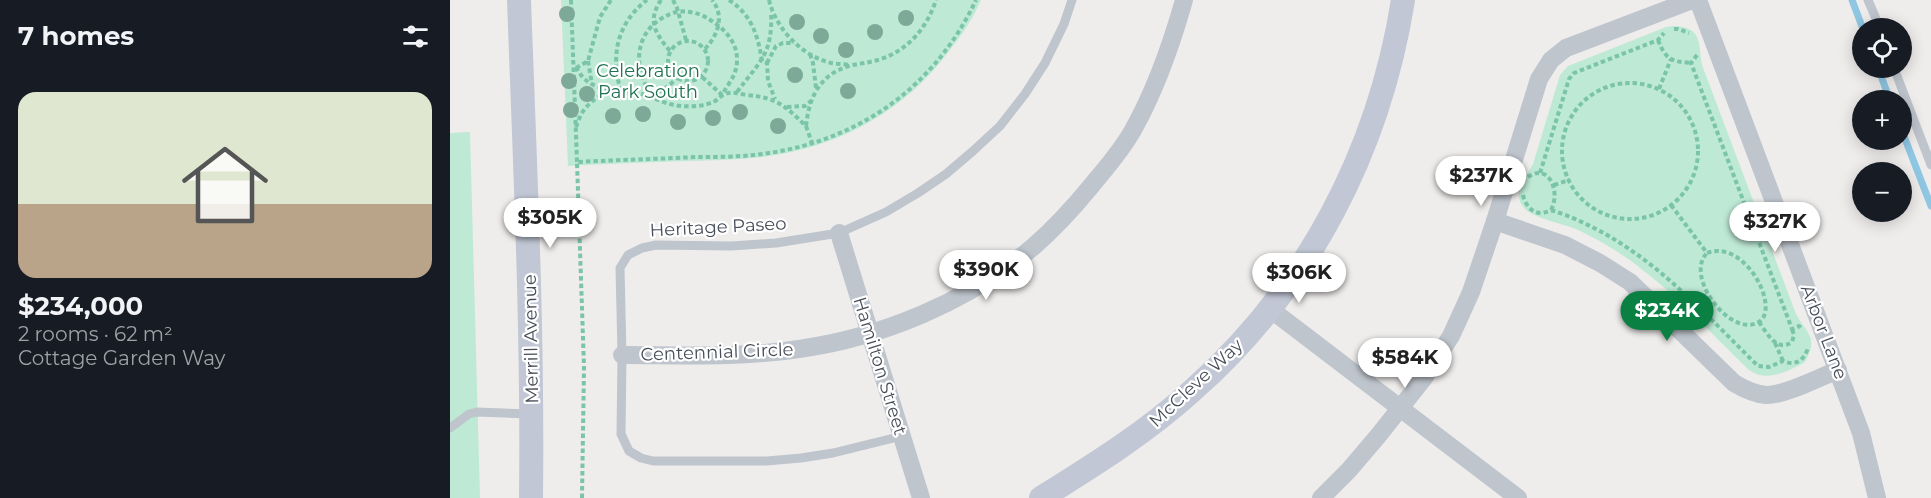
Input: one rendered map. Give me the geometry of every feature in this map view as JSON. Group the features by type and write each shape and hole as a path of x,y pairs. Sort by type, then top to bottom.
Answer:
{"street":[{"name":"Merrill Avenue","path":"519,0 529,270 531,498"},
{"name":"Centennial Circle","path":"622,355 750,354 799,349 870,334 917,317 997,273 1033,247 1071,210 1132,132 1154,90 1167,57 1184,0"},
{"name":"McCleve Way","path":"1041,498 1146,430 1194,390 1270,309 1320,236 1350,178 1366,140 1386,78 1403,0"},
{"path":"1321,498 1349,470 1424,378 1451,336 1471,291 1495,221 1539,79 1551,60 1566,48 1692,0"},
{"name":"Arbor Lane","path":"1698,0 1861,433 1877,498"},
{"path":"1495,221 1565,245 1630,282 1734,383 1749,391 1767,395 1784,391 1838,370"},
{"name":"Hamilton Street","path":"839,233 921,498"},
{"path":"1270,309 1518,498"}],"lane":[{"name":"Heritage Paseo","path":"902,436 833,453 767,461 653,461 641,458 629,451 621,434 620,268 628,255 642,248 656,245 731,246 776,243 839,233 886,212 946,174 1000,126 1045,63 1064,24 1072,0"},
{"path":"1868,0 1876,18"},
{"path":"1898,78 1931,165"},
{"path":"450,428 469,414 477,412 532,414"}],"path":[{"path":"571,0 584,367 582,498"},
{"path":"592,85 588,61 600,17 610,0"},
{"path":"619,90 615,59 618,42 629,17 647,0"},
{"path":"661,0 654,15 654,24 656,33 670,51"},
{"path":"673,0 686,40"},
{"path":"705,49 719,25 717,7 712,0"},
{"path":"729,0 747,16 755,30 762,61"},
{"path":"737,92 762,61 768,46 772,26 769,0"},
{"path":"806,126 816,88 836,70 880,60 905,46 924,26 936,0"},
{"path":"577,162 753,155 812,143 859,125 900,98 919,81 954,41 976,0"},
{"path":"771,8 778,23 796,43 809,53 831,63 851,65"},
{"path":"573,59 580,76 600,88 631,91 670,105 705,104 722,95 735,73 737,54 730,37 719,25 699,13 678,12 654,24 648,29 639,50 639,66 650,93"},
{"path":"1540,173 1569,79 1574,73 1658,40 1663,33 1669,30 1678,29 1692,34"},
{"path":"686,40 699,43 705,49 708,57 707,68 701,76 689,81 677,78 668,65 670,51 674,46 686,40"},
{"path":"1658,40 1666,57 1691,63"},
{"path":"776,100 768,81 767,63 776,46 783,42 796,43"},
{"path":"1691,63 1697,57 1698,49"},
{"path":"809,53 813,63 816,88"},
{"path":"1659,89 1671,59"},
{"path":"576,68 588,61"},
{"path":"762,61 767,63"},
{"path":"1691,63 1792,329 1794,339 1790,344 1786,346 1775,343"},
{"path":"701,76 722,95"},
{"path":"643,94 658,93 677,78"},
{"path":"1638,83 1659,89 1678,102 1691,120 1698,141 1694,176 1682,195 1671,205 1655,214 1633,218 1610,216 1590,206 1574,190 1569,180 1563,158 1567,125 1578,106 1596,92 1616,84 1638,83"},
{"path":"576,127 584,110 592,102 602,94 619,90"},
{"path":"722,95 737,92 776,100 787,107 806,126 812,143"},
{"path":"787,107 805,106 811,101"},
{"path":"1525,181 1533,174 1540,173 1550,178 1554,185 1554,205 1551,210"},
{"path":"1554,185 1569,180"},
{"path":"1523,187 1523,195 1529,207 1540,213 1551,210 1613,238 1648,261 1758,366 1769,367 1783,361"},
{"path":"1671,205 1707,253"},
{"path":"1717,250 1728,252 1749,268 1761,287 1766,302 1764,314 1759,322 1742,324 1716,305 1704,286 1701,273 1702,261 1707,253 1717,250"},
{"path":"1759,322 1775,343 1783,361 1790,364 1800,362 1808,350 1809,343"},
{"path":"1792,329 1799,326 1804,330"}],"green space":[{"name":"Celebration Park South","path":"561,0 981,0 956,42 921,83 883,113 840,136 793,152 759,157 568,166"},
{"path":"1673,26 1690,29 1697,38 1702,65 1796,314 1810,336 1811,347 1805,362 1777,374 1763,376 1749,370 1682,304 1628,259 1576,229 1529,212 1519,197 1520,186 1533,164 1560,75 1568,66"},
{"path":"470,132 480,498 450,498 450,133"}],"waterway":[{"path":"1852,0 1859,18"},
{"path":"1882,78 1886,90"},
{"path":"1909,150 1931,206"}]}
